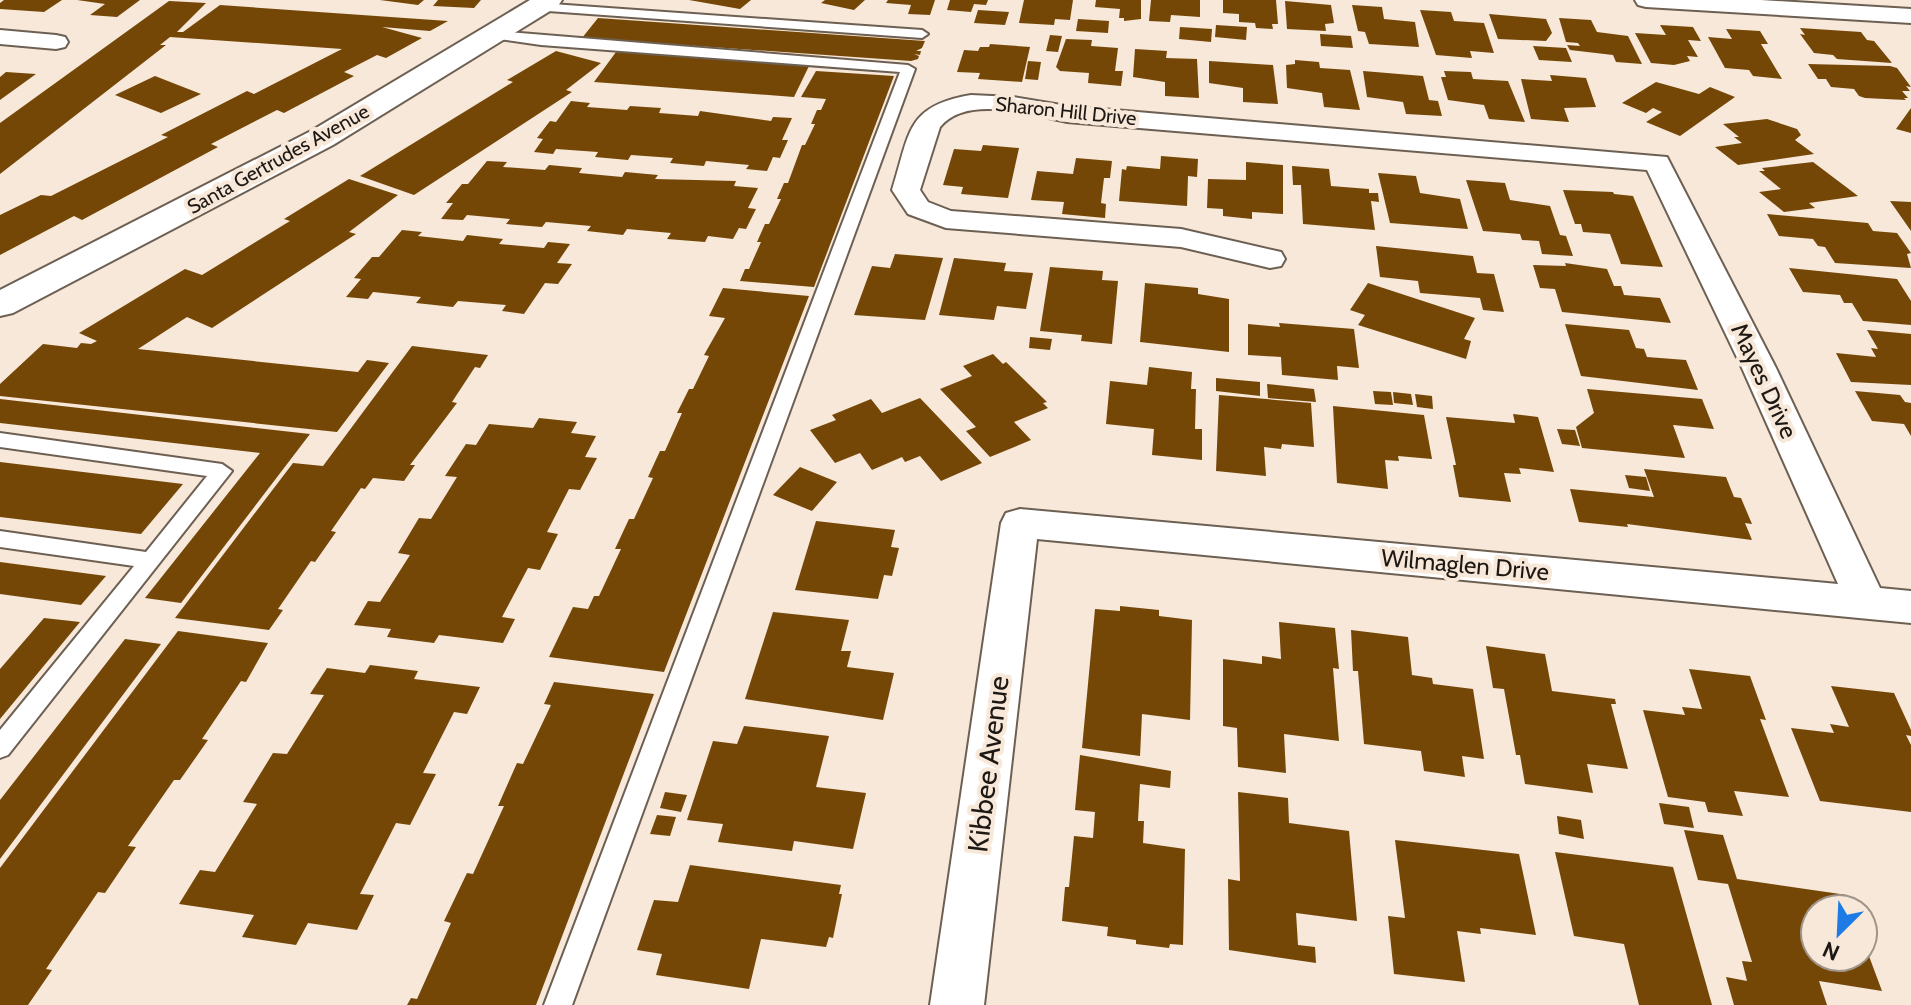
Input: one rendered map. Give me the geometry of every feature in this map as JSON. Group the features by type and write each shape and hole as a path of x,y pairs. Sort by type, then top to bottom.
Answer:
{"main road":[{"name":"Santa Gertrudes Avenue","path":"0,305 322,138 543,4"}],"street":[{"path":"1646,0 1911,16"},
{"path":"0,37 56,42"},
{"name":"Sharon Hill Drive","path":"1270,259 1181,238 946,219 918,208 906,190 928,122 950,107 995,101 1067,114 1657,163"},
{"name":"Mayes Drive","path":"1657,163 1759,368 1867,603"},
{"name":"Wilmaglen Drive","path":"1020,523 1911,607"},
{"name":"Kibbee Avenue","path":"957,1005 1020,523"}],"lane":[{"path":"543,4 922,34"},
{"path":"496,35 908,69 558,1005"},
{"path":"0,440 222,471 0,748"},
{"path":"0,539 150,560"}],"building":[{"path":"4,0 62,0 44,12 0,9 0,3"},
{"path":"77,0 140,0 117,17 90,15 105,4"},
{"path":"380,0 424,0 418,5"},
{"path":"438,0 481,0 474,8 433,6"},
{"path":"689,0 751,0 740,9"},
{"path":"825,0 865,0 854,10 821,3"},
{"path":"888,0 935,0 930,15 908,14 911,5 886,3"},
{"path":"950,0 988,0 986,5 974,4 971,12 947,10"},
{"path":"1024,0 1073,0 1070,20 1055,19 1054,25 1019,23"},
{"path":"1096,0 1141,0 1141,19 1124,21 1124,18 1119,18 1120,9 1095,7"},
{"path":"1151,0 1200,0 1200,17 1171,15 1170,22 1149,21"},
{"path":"1223,0 1276,0 1278,24 1272,24 1273,29 1256,28 1255,23 1239,22 1239,14 1223,13"},
{"path":"169,1 206,3 177,32 183,32 220,5 448,21 430,31 382,27 422,38 386,58 377,55 344,72 354,76 284,113 277,110 211,144 218,147 82,220 74,216 0,255 0,215 41,195 51,196 168,137 161,135 247,91 254,94 342,49 170,37 160,45 166,45 0,174 0,123"},
{"path":"1285,1 1331,5 1334,23 1325,24 1326,31 1287,29"},
{"path":"1352,5 1382,7 1384,19 1415,22 1419,47 1369,44 1365,32 1358,31"},
{"path":"978,10 1009,12 1005,25 974,23"},
{"path":"1420,10 1451,12 1454,21 1484,23 1494,53 1470,51 1472,58 1436,55"},
{"path":"1489,14 1546,19 1552,33 1546,41 1498,39"},
{"path":"598,18 925,41 922,48 916,51 921,51 920,55 914,54 919,56 918,59 911,61 582,38"},
{"path":"1559,18 1591,20 1597,32 1628,36 1642,64 1616,62 1613,55 1570,50 1567,45 1580,46 1566,42"},
{"path":"1078,19 1109,21 1108,33 1076,31"},
{"path":"1216,25 1247,27 1246,40 1215,37"},
{"path":"1660,25 1693,27 1701,41 1688,40 1698,57 1687,56 1690,61 1674,65 1651,63 1635,33 1666,35"},
{"path":"1180,27 1212,29 1211,42 1179,39"},
{"path":"1800,28 1861,32 1867,40 1874,41 1892,63 1837,59 1833,55 1814,53 1800,34 1805,35"},
{"path":"1726,29 1760,31 1768,44 1761,44 1782,79 1753,76 1749,70 1725,68 1708,37 1732,39"},
{"path":"1320,34 1351,36 1353,48 1321,46"},
{"path":"1050,35 1062,36 1058,52 1046,51"},
{"path":"1066,39 1092,40 1091,46 1118,48 1115,71 1123,71 1121,86 1088,83 1089,73 1060,71 1056,67"},
{"path":"990,44 1030,47 1022,82 978,79 980,73 957,72 964,50 978,51 980,47 989,47"},
{"path":"1533,46 1566,48 1572,62 1539,60"},
{"path":"1135,49 1167,51 1166,58 1197,59 1199,98 1165,96 1165,82 1133,77"},
{"path":"556,51 601,63 566,90 572,92 414,195 360,176 513,82 507,80"},
{"path":"616,52 809,66 794,97 594,82"},
{"path":"1295,60 1319,62 1320,68 1350,70 1360,110 1324,107 1322,93 1287,88 1286,65 1295,64"},
{"path":"1028,61 1041,62 1038,80 1025,79"},
{"path":"1209,61 1273,65 1278,104 1243,102 1243,88 1209,83"},
{"path":"1808,64 1897,68 1911,87 1906,86 1910,91 1902,91 1908,98 1865,98 1854,89 1831,87 1826,79 1818,79"},
{"path":"816,71 894,76 814,287 740,281 745,269 749,269 765,224 769,224 781,199 777,199 784,183 788,183 802,145 805,145 815,124 811,124 817,110 821,110 826,99 801,97"},
{"path":"1363,71 1423,76 1429,100 1438,101 1442,116 1406,114 1403,102 1367,97"},
{"path":"1444,71 1471,72 1473,79 1508,81 1525,122 1489,119 1484,105 1448,100 1441,77 1446,77"},
{"path":"6,72 36,74 0,100 0,77"},
{"path":"1550,75 1586,78 1596,107 1564,108 1569,122 1531,119 1521,79 1552,81"},
{"path":"155,76 201,94 161,113 115,95"},
{"path":"1656,82 1699,94 1710,87 1735,97 1680,136 1646,122 1662,112 1653,108 1646,113 1622,103"},
{"path":"571,101 590,103 587,107 627,110 630,106 661,108 659,113 698,116 700,111 771,121 773,117 792,118 782,140 788,140 780,158 773,157 767,171 746,169 749,165 706,161 704,166 670,163 673,158 631,155 628,160 595,157 598,152 556,149 553,154 534,152 543,139 537,138 550,121 556,122"},
{"path":"1911,108 1911,133 1896,129"},
{"path":"1767,119 1797,129 1801,135 1795,140 1814,154 1738,165 1715,147 1742,143 1723,124"},
{"path":"983,145 1019,148 1008,198 961,194 963,187 943,185 954,149 981,151"},
{"path":"1161,156 1198,159 1197,177 1188,176 1187,206 1119,201 1122,169 1126,170 1127,166 1160,169"},
{"path":"1076,158 1112,161 1110,178 1104,178 1101,203 1106,204 1105,218 1062,214 1064,202 1031,200 1037,171 1073,174"},
{"path":"487,161 507,162 503,167 545,170 549,165 582,168 579,173 622,177 625,172 658,175 655,179 736,181 734,186 758,188 748,208 756,209 746,229 739,228 733,239 708,236 705,242 667,239 671,233 627,229 623,235 587,231 591,226 546,222 542,227 506,224 510,219 467,215 463,220 441,219 453,203 446,203 462,184 468,184"},
{"path":"1246,162 1283,165 1283,214 1252,212 1252,219 1223,216 1223,209 1207,208 1208,179 1246,180"},
{"path":"1813,162 1858,196 1809,203 1815,208 1784,212 1759,192 1781,189 1759,171 1765,171 1762,168"},
{"path":"1292,166 1329,169 1331,186 1369,189 1369,193 1378,193 1379,202 1371,201 1375,230 1303,224 1301,185 1293,185"},
{"path":"1378,173 1416,176 1420,193 1460,199 1468,229 1390,223"},
{"path":"349,179 398,195 349,232 356,234 212,328 187,317 138,349 358,372 367,360 389,363 337,432 0,396 0,384 43,344 77,348 81,343 97,341 79,333 185,269 202,275 290,221 284,219"},
{"path":"1466,180 1505,183 1510,200 1550,206 1560,235 1566,236 1573,256 1542,254 1539,241 1522,240 1520,234 1483,231"},
{"path":"1563,190 1633,196 1663,267 1621,264 1610,234 1583,232 1581,224 1575,224"},
{"path":"1890,201 1911,202 1911,231"},
{"path":"1767,214 1868,223 1873,231 1897,233 1911,253 1907,254 1911,268 1835,263 1825,247 1818,246 1813,239 1779,236"},
{"path":"402,230 422,232 418,236 463,241 467,235 503,239 499,244 544,248 548,242 570,244 557,263 572,264 558,284 545,283 524,314 502,311 506,305 458,301 453,307 416,303 421,297 373,292 368,299 346,297 361,279 354,278 372,257 379,257"},
{"path":"1376,246 1473,256 1477,273 1494,274 1504,312 1483,310 1480,298 1420,293 1418,281 1380,277"},
{"path":"895,254 943,258 925,320 854,315 872,266 890,268"},
{"path":"954,258 1006,263 1004,271 1033,273 1026,309 997,306 994,320 939,315"},
{"path":"1565,263 1607,269 1614,286 1621,286 1624,295 1660,298 1671,323 1562,312 1555,289 1540,288 1533,265 1566,266"},
{"path":"1050,267 1103,271 1102,280 1118,281 1112,344 1081,341 1082,335 1040,331"},
{"path":"1789,268 1897,279 1911,301 1911,325 1863,321 1852,303 1844,303 1840,295 1803,292"},
{"path":"1145,283 1198,288 1198,294 1229,299 1229,352 1140,342"},
{"path":"1368,283 1475,318 1464,339 1471,341 1466,359 1358,325 1365,315 1350,310"},
{"path":"723,288 809,296 664,672 549,657 573,607 588,609 594,596 599,596 621,549 615,549 629,519 634,519 653,478 648,477 660,451 665,451 682,413 677,413 689,389 693,389 709,356 704,355 725,318 709,316"},
{"path":"1279,323 1354,329 1359,368 1337,366 1338,380 1282,375 1281,357 1248,355 1248,324 1280,327"},
{"path":"1565,324 1629,330 1636,348 1644,349 1647,357 1686,360 1698,390 1581,376"},
{"path":"1867,330 1911,334 1911,385 1851,382 1836,353 1876,357 1871,348 1878,349"},
{"path":"1030,337 1052,339 1050,350 1029,348"},
{"path":"412,346 488,355 480,368 475,367 452,402 457,403 410,465 415,465 404,481 373,478 365,489 361,488 331,531 336,532 315,562 311,561 278,609 283,610 269,630 175,618 293,463 323,466"},
{"path":"993,354 1003,364 1006,362 1047,402 1043,403 1048,408 1014,422 1031,440 990,457 966,431 976,427 940,389 972,376 963,366"},
{"path":"1149,367 1192,372 1191,389 1196,389 1195,429 1202,429 1202,460 1152,455 1154,429 1106,424 1110,381 1147,385"},
{"path":"1216,378 1260,382 1260,396 1216,391"},
{"path":"1267,384 1314,389 1316,402 1268,398"},
{"path":"1587,389 1702,399 1714,429 1673,425 1685,458 1582,448 1576,427 1594,413"},
{"path":"1373,391 1391,392 1393,405 1375,404"},
{"path":"1855,391 1900,395 1905,402 1911,403 1911,436 1904,424 1872,421"},
{"path":"1393,392 1411,394 1413,405 1394,403"},
{"path":"1415,394 1432,396 1433,409 1417,407"},
{"path":"1219,395 1311,403 1314,447 1282,444 1281,449 1264,447 1266,476 1216,471"},
{"path":"920,398 982,463 941,481 920,456 905,462 902,457 872,470 860,453 835,463 810,430 836,420 832,415 871,399 882,413"},
{"path":"0,399 310,434 181,603 145,598 260,453 0,423"},
{"path":"1333,406 1424,415 1432,459 1398,456 1399,461 1385,460 1388,489 1337,483"},
{"path":"1513,414 1538,417 1554,472 1519,468 1521,474 1504,473 1511,502 1459,497 1446,417 1515,423"},
{"path":"539,418 577,422 571,433 596,436 585,457 597,458 580,490 569,489 547,532 558,534 540,570 528,568 502,617 515,619 503,643 439,635 434,643 387,637 391,629 354,625 368,601 380,602 410,555 398,553 419,518 431,519 457,477 445,476 466,444 476,445 489,424 533,428"},
{"path":"1557,429 1575,430 1580,446 1562,444"},
{"path":"0,462 183,484 141,534 0,517"},
{"path":"800,467 837,482 812,511 773,495"},
{"path":"1644,469 1726,477 1734,497 1741,498 1752,524 1745,523 1752,540 1627,524 1628,527 1579,522 1570,489 1654,497"},
{"path":"1625,475 1646,477 1650,491 1629,488"},
{"path":"816,521 895,530 891,547 899,548 892,576 884,575 878,599 795,590"},
{"path":"0,562 106,576 81,605 0,594"},
{"path":"1120,606 1159,610 1159,616 1192,620 1190,720 1142,714 1140,756 1082,748 1095,609 1120,611"},
{"path":"773,612 849,620 841,651 851,651 847,667 894,673 883,720 745,699"},
{"path":"44,618 80,622 0,719 0,669"},
{"path":"1279,622 1335,628 1339,669 1333,668 1339,741 1284,734 1286,773 1238,767 1237,728 1223,726 1223,659 1262,664 1262,656 1281,659"},
{"path":"1351,630 1408,637 1412,675 1432,678 1433,684 1473,689 1484,759 1462,756 1465,777 1424,771 1421,751 1364,744 1358,671 1353,671"},
{"path":"178,631 268,643 246,682 241,681 202,739 208,740 180,780 174,780 128,846 136,847 105,893 98,892 46,969 52,970 28,1005 0,1005 0,868"},
{"path":"125,639 161,644 0,859 0,800"},
{"path":"1486,646 1545,654 1552,691 1615,699 1616,704 1611,704 1628,769 1587,764 1593,793 1525,784 1520,755 1516,755 1504,689 1493,688"},
{"path":"370,665 418,671 414,679 480,687 467,714 454,712 423,773 436,774 410,825 396,823 360,894 374,895 357,930 308,923 296,945 242,937 254,915 179,904 200,870 215,872 257,804 243,802 273,753 287,754 324,695 310,694 327,668 365,673"},
{"path":"1689,669 1750,676 1766,720 1760,719 1789,797 1734,791 1743,816 1708,812 1705,802 1668,797 1643,710 1685,715 1682,707 1702,709"},
{"path":"554,682 654,694 536,1005 407,1005 411,998 417,999 451,923 444,921 467,873 473,874 504,806 498,806 517,763 523,764 551,705 544,704"},
{"path":"1831,686 1894,693 1911,730 1911,736 1906,735 1911,745 1911,812 1820,801 1791,728 1834,733 1830,724 1849,727"},
{"path":"744,726 829,736 816,787 866,793 853,849 794,841 792,851 718,842 723,824 687,820 713,741 737,744"},
{"path":"1080,755 1171,771 1170,788 1140,784 1138,821 1144,821 1143,843 1185,849 1183,945 1170,944 1169,948 1136,944 1136,940 1107,936 1108,927 1062,921 1074,836 1093,838 1095,812 1075,810"},
{"path":"665,792 687,795 681,812 660,808"},
{"path":"1238,792 1288,798 1289,823 1349,831 1357,921 1296,913 1298,945 1315,947 1316,963 1229,950 1228,879 1240,881"},
{"path":"1659,803 1689,807 1694,828 1664,824"},
{"path":"657,815 676,817 670,836 650,834"},
{"path":"1557,816 1581,820 1584,839 1559,834"},
{"path":"1684,830 1723,835 1737,879 1833,893 1799,893 1799,973 1875,973 1882,991 1819,981 1827,1005 1734,1005 1726,977 1747,981 1742,961 1752,962 1728,884 1698,880"},
{"path":"1395,840 1519,854 1536,935 1480,928 1481,934 1457,931 1465,982 1394,974 1388,916 1405,918"},
{"path":"1555,852 1673,867 1712,1005 1639,1005 1624,944 1574,936"},
{"path":"690,865 841,885 833,938 829,937 826,947 761,939 749,989 656,975 662,954 637,950 654,900 678,902"}]}
